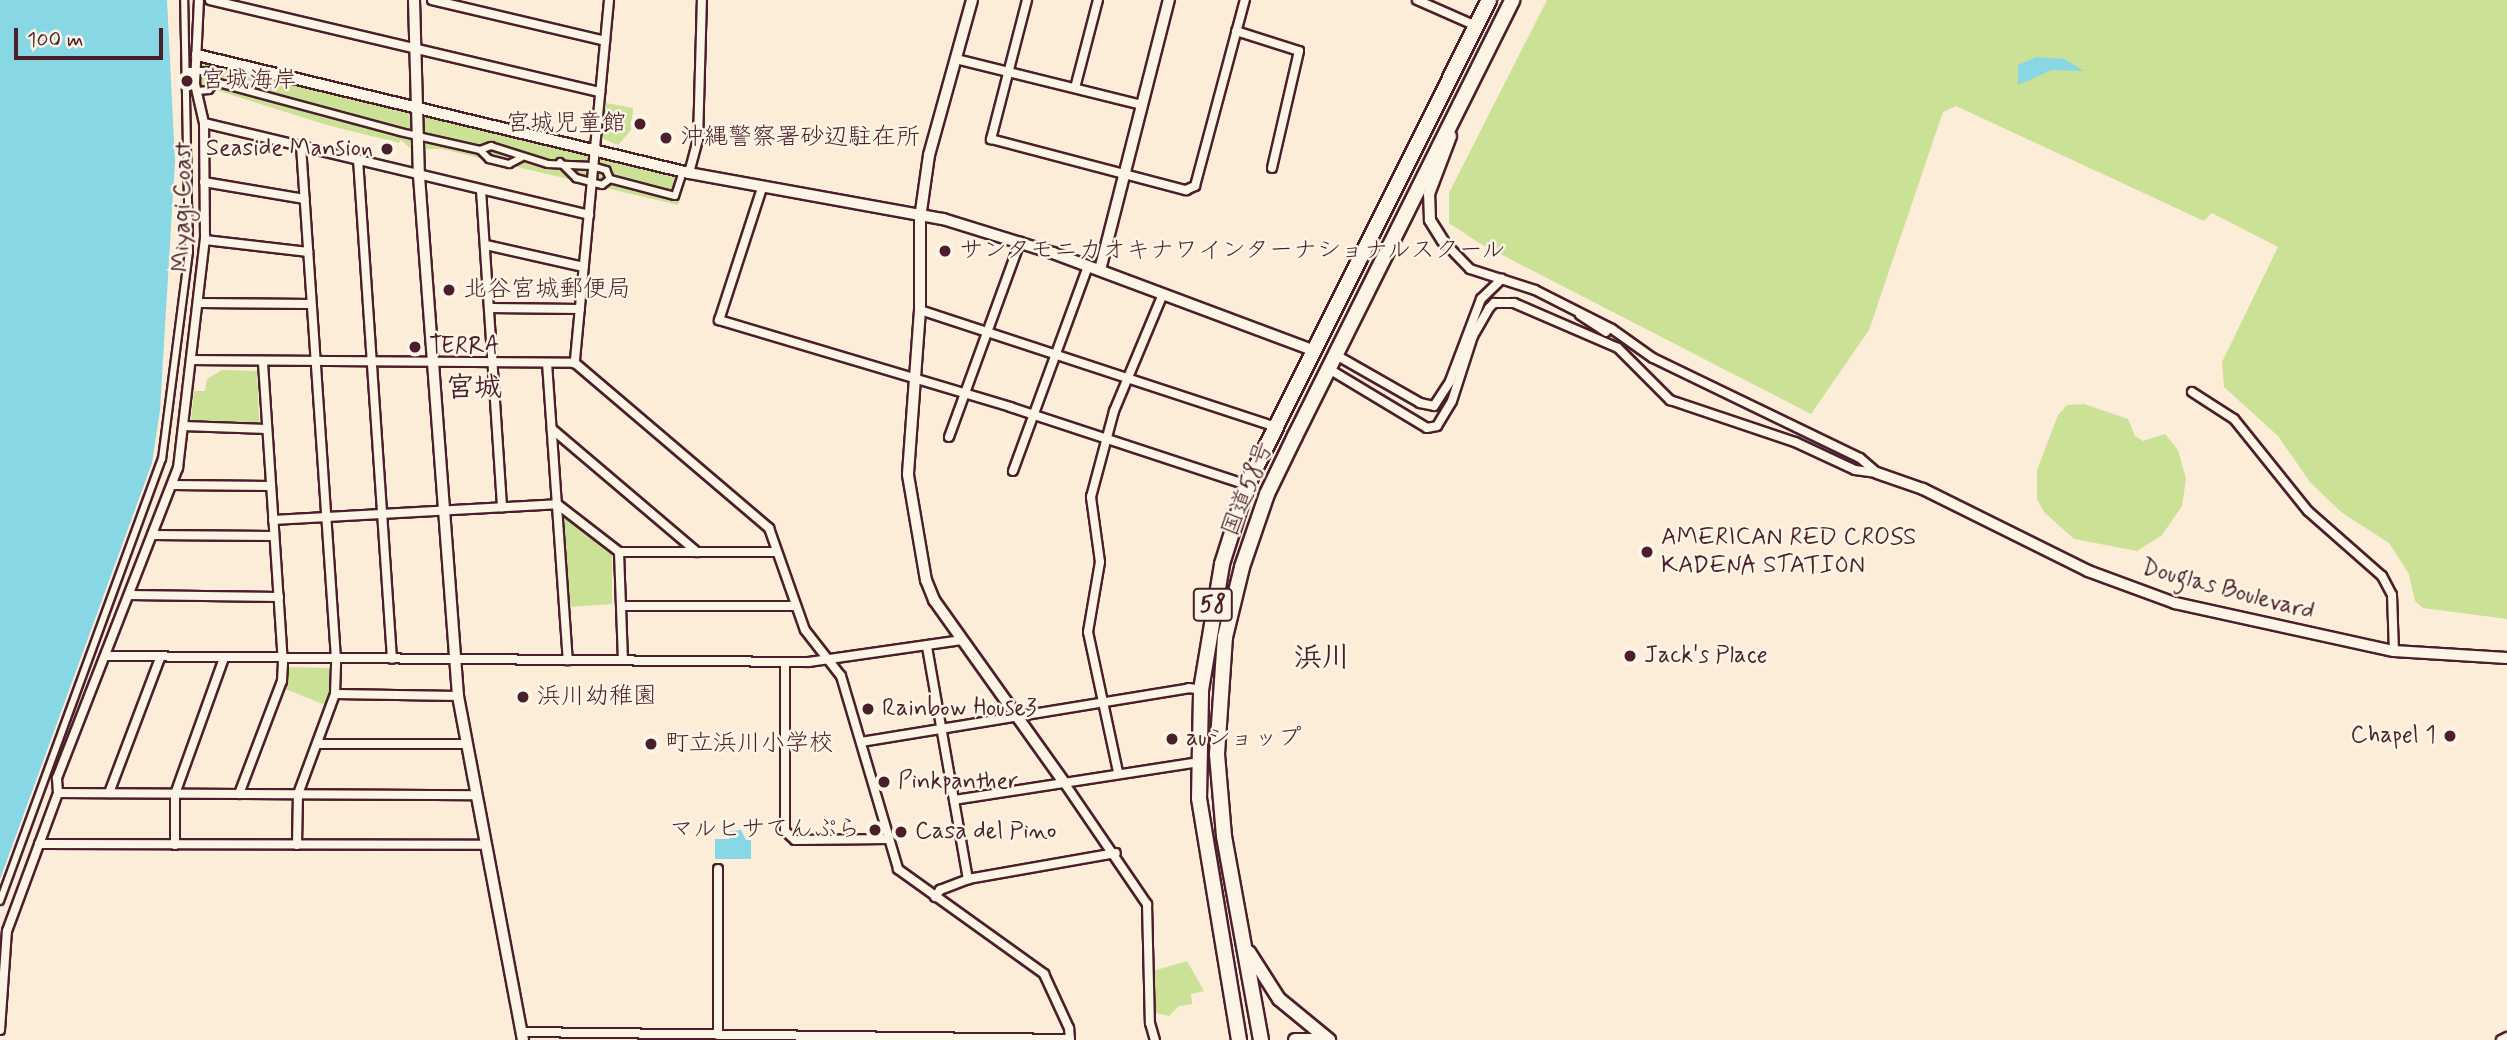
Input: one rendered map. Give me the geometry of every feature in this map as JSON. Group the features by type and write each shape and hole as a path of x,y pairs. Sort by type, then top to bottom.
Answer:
{"highway":[{"name":"国道58号","path":"1238,1040 1203,838 1200,762 1201,690 1222,564 1247,485 1489,0"},
{"name":"国道58号","path":"1261,1040 1238,930 1219,797 1218,693 1225,637 1242,567 1267,494 1512,0"}],"main road":[{"path":"1238,930 1262,979 1295,1014 1329,1040"},
{"path":"1295,1040 1314,1040"}],"street":[{"path":"0,901 162,459 189,252 191,71 184,0"},
{"name":"Miyagi Coast","path":"0,1030 7,931 58,793 57,778 173,485 200,303 205,240 204,123 191,71 197,55 199,0"},
{"path":"210,0 600,92"},
{"path":"191,360 433,365 575,363 769,528 775,552 805,630 841,676 898,869 1044,974 1070,1040 718,1035 522,1036 458,696 441,510 433,365 419,176 414,0"},
{"path":"432,0 605,41"},
{"path":"575,363 610,0"},
{"path":"610,179 675,195 698,140 702,0"},
{"path":"972,0 929,155 920,218 916,379 908,475 926,580 961,640 1115,853 1147,904 1150,1023 1155,1040"},
{"path":"1027,0 991,139 1186,190 1195,186 1245,0"},
{"path":"1075,88 1098,0"},
{"path":"1100,270 1169,0"},
{"path":"1418,0 1476,26"},
{"path":"1236,31 1299,51 1272,168"},
{"path":"197,55 686,172 920,218 943,219 1100,270 1162,296 1313,350 1420,403 1434,405 1450,380 1481,299 1503,279"},
{"path":"956,59 1142,105"},
{"path":"191,71 208,71 215,82 480,150 489,159 509,164 521,158"},
{"path":"197,91 209,90 215,82"},
{"path":"1469,88 1429,194 1430,220 1443,241 1470,269 1512,279 1578,312 1670,400 1795,442 1855,470 1877,473"},
{"path":"204,123 589,215"},
{"path":"297,845 298,794 335,694 336,659 301,146"},
{"path":"480,150 491,146 521,158 593,166 606,170 610,179"},
{"path":"358,159 392,659"},
{"path":"560,162 576,178 602,186 610,179"},
{"path":"204,182 305,199"},
{"path":"762,188 719,320 964,393 1247,485"},
{"path":"481,190 502,507"},
{"path":"205,240 308,252"},
{"path":"949,438 985,331 1020,242"},
{"path":"486,245 584,267"},
{"path":"1013,471 1088,266"},
{"path":"1118,772 1088,632 1100,562 1090,497 1127,377 1162,296"},
{"path":"200,303 311,304"},
{"path":"1332,361 1427,428 1437,426 1452,401 1474,336 1494,303 1530,307 1653,358 1838,447 1877,473"},
{"path":"490,308 580,309"},
{"path":"919,310 1275,427"},
{"path":"239,794 282,681 283,658 263,361"},
{"path":"547,363 568,660"},
{"path":"2192,392 2234,419 2308,511 2382,576 2392,595 2394,651"},
{"path":"183,426 267,429"},
{"path":"552,429 697,552"},
{"name":"Douglas Boulevard","path":"1877,473 1923,489 2088,571 2175,603 2394,651 2507,659"},
{"path":"173,485 271,486"},
{"path":"273,520 557,504 619,552 775,552"},
{"path":"152,535 273,536"},
{"path":"619,552 623,660"},
{"path":"129,595 279,597"},
{"path":"621,606 796,606"},
{"path":"107,656 832,662 961,640"},
{"path":"927,647 968,879"},
{"path":"109,793 160,657"},
{"path":"175,845 175,794 224,658"},
{"path":"785,662 785,831 794,840 889,839"},
{"path":"861,742 1017,718 1103,701 1189,688 1201,690"},
{"path":"335,694 458,696"},
{"path":"317,744 467,744"},
{"path":"954,800 1118,772 1200,762"},
{"path":"58,793 476,795"},
{"path":"39,844 485,845"},
{"path":"935,897 940,890 968,879 1115,853"},
{"path":"718,869 718,1035"},
{"path":"2501,1040 2507,1037"}],"green space":[{"path":"1547,0 2507,0 2507,619 2423,608 2415,601 2409,574 2389,543 2341,512 2310,482 2278,436 2224,387 2222,362 2278,247 2212,213 2204,221 1956,106 1943,112 1869,330 1811,414 1479,243 1449,223 1449,193"},
{"path":"197,55 686,172 678,205 442,149 411,149 401,140 399,143 327,125 216,90 198,96"},
{"path":"606,103 633,108 631,130 618,145 601,138"},
{"path":"222,370 257,371 259,422 191,421 194,391 205,391 207,379"},
{"path":"2084,404 2128,419 2135,436 2143,441 2165,434 2178,450 2186,479 2182,506 2162,535 2137,551 2074,539 2044,512 2037,499 2037,470 2058,415 2067,405"},
{"path":"567,516 612,555 612,604 568,607 562,519"},
{"path":"288,667 330,668 331,689 325,705 283,688"},
{"path":"1187,961 1204,991 1191,994 1192,1004 1179,1006 1169,1016 1156,1013 1153,971"}],"water":[{"path":"0,0 167,0 175,161 160,410 152,463 0,879"},
{"path":"2036,57 2064,59 2084,71 2052,70 2018,85 2018,65"},
{"path":"741,830 746,840 751,840 751,859 715,859 715,839 729,839 730,831"}],"place":[{"name":"宮城海岸","path":"187,81"},
{"name":"宮城児童館","path":"640,124"},
{"name":"沖縄警察署砂辺駐在所","path":"666,138"},
{"name":"Seaside Mansion","path":"387,149"},
{"name":"サンタモニカオキナワインターナショナルスクール","path":"945,251"},
{"name":"北谷宮城郵便局","path":"449,290"},
{"name":"TERRA","path":"415,347"},
{"name":"AMERICAN RED CROSS KADENA STATION","path":"1647,552"},
{"name":"Jack's Place","path":"1630,656"},
{"name":"浜川幼稚園","path":"523,697"},
{"name":"Rainbow House3","path":"868,709"},
{"name":"Chapel 1","path":"2450,736"},
{"name":"auショップ","path":"1172,739"},
{"name":"町立浜川小学校","path":"651,744"},
{"name":"Pinkpanther","path":"884,782"},
{"name":"マルヒサてんぷら","path":"875,830"},
{"name":"Casa del Pino","path":"901,832"}],"district":[{"name":"宮城","path":"474,389"},
{"name":"浜川","path":"1322,659"}]}
